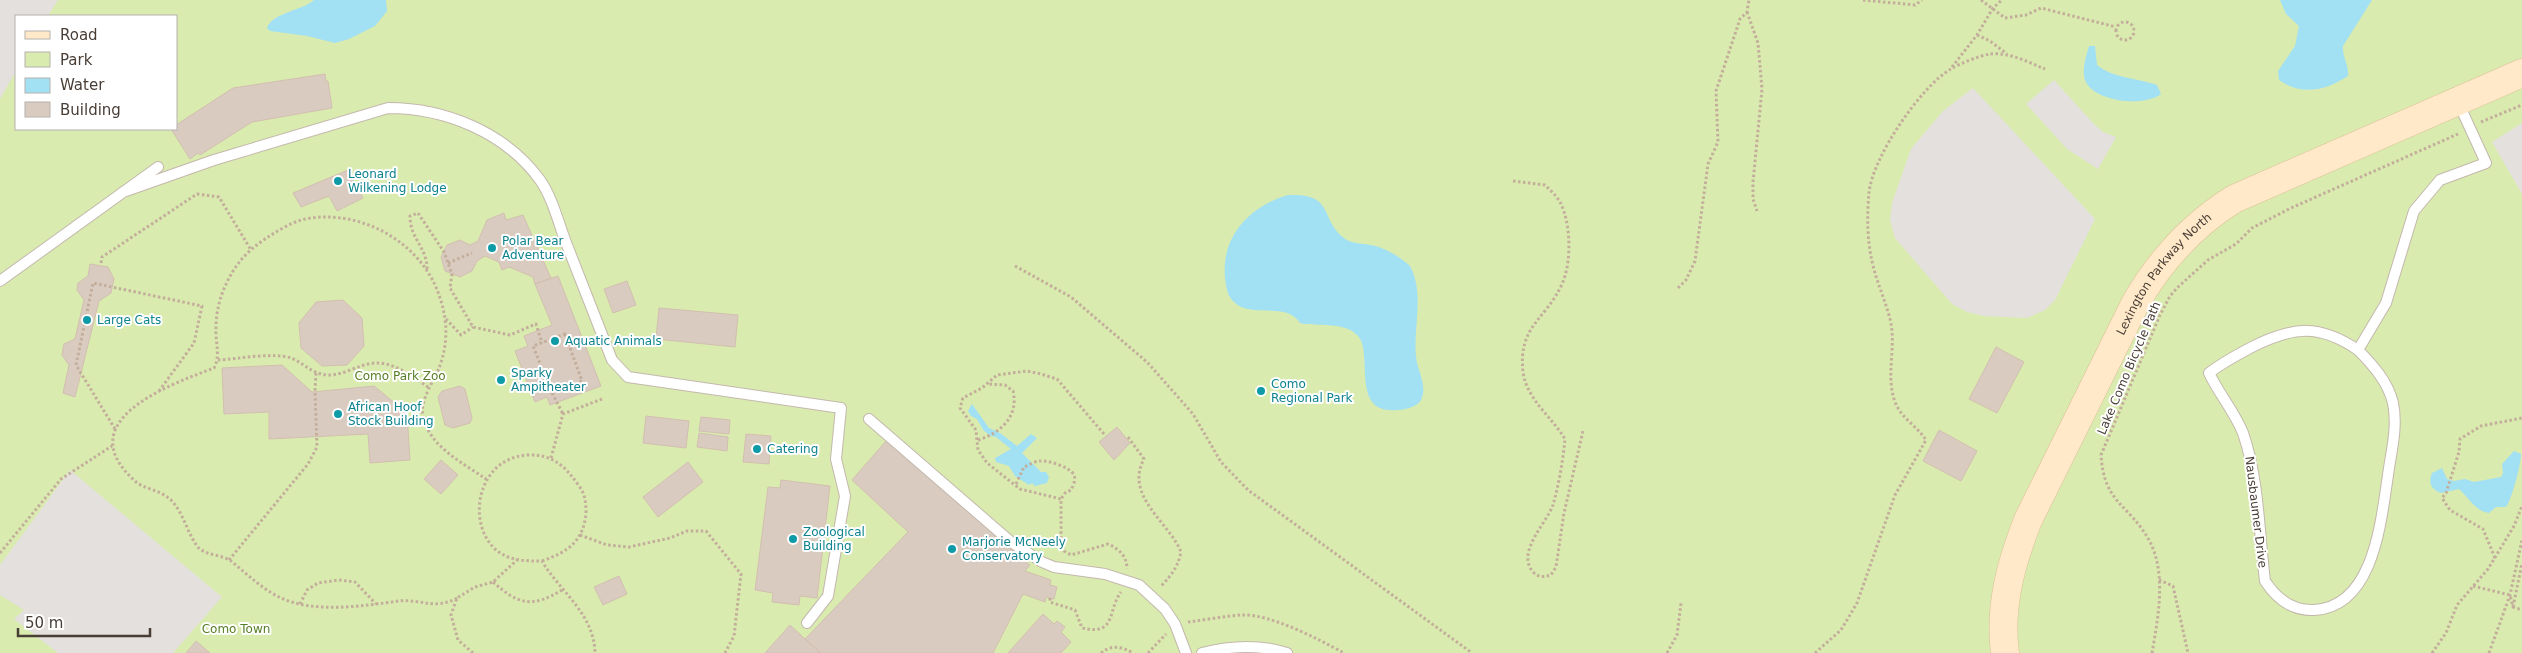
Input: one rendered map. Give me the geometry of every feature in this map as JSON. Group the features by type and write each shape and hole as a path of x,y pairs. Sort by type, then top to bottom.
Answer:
{"main road":[{"name":"Lexington Parkway North","path":"2005,653 2004,614 2008,580 2025,528 2135,304 2151,276 2172,249 2193,228 2234,199 2522,73"}],"lane":[{"path":"2358,350 2386,303 2414,211 2440,180 2486,163 2458,101"},
{"path":"124,192 214,160 388,108 414,108 439,113 464,122 491,138 519,158 540,181 612,360 628,377 840,408 836,459 845,496 828,596 807,622"},
{"path":"0,281 158,167"},
{"name":"Nausbaumer Drive","path":"2320,331 2340,338 2358,350 2372,365 2385,384 2393,403 2394,431 2379,534 2370,560 2355,589 2342,601 2326,610 2305,611 2286,604 2273,594 2265,581 2249,453 2230,407 2216,388 2209,373 2225,360 2284,332 2320,331"},
{"path":"869,419 1011,542 1042,562 1054,567 1105,574 1129,581 1151,596 1165,609 1174,624 1186,653"},
{"path":"1202,653 1218,648 1248,647 1287,653"}],"path":[{"path":"1749,0 1747,12 1758,43 1762,89 1753,182 1753,199 1757,211"},
{"path":"1863,0 1915,5 1922,0"},
{"path":"1981,0 2005,18 2026,15 2041,8 2116,27"},
{"path":"1815,653 1842,630 1857,603 1895,495 1926,440 1901,411 1890,386 1892,338 1890,319 1871,260 1869,191 1878,161 1890,138 1912,108 1951,69 1977,35 1994,8 2002,0"},
{"path":"1678,288 1686,280 1695,261 1708,164 1718,142 1716,91 1740,19 1747,12"},
{"path":"2126,21 2134,29 2133,35 2131,38 2121,40 2117,36 2116,27 2121,22 2126,21"},
{"path":"1977,35 1990,41 2000,51 2045,69"},
{"path":"1951,69 1990,54 2009,55"},
{"name":"Lake Como Bicycle Path","path":"2152,653 2157,619 2159,580 2156,560 2149,540 2114,498 2102,475 2101,455 2170,296 2208,260 2236,244 2252,228 2382,167 2446,141 2470,127 2522,105"},
{"path":"1512,181 1545,185 1560,202 1567,225 1565,273 1561,285 1528,331 1523,358 1523,374 1528,391 1552,418 1565,439 1553,504 1532,541 1528,554 1530,568 1536,574 1543,577 1551,575 1556,567 1564,513 1582,431"},
{"path":"101,263 102,257 197,194 219,197 251,250"},
{"path":"427,270 427,258 410,229 410,216 418,213 444,252 452,274 450,288 473,327"},
{"path":"486,479 443,449 430,432 422,416 428,387 439,369 446,344 446,319 440,296 427,270 402,243 380,229 357,221 329,217 304,219 279,230 251,250 238,263 229,278 217,309 218,360 214,368 158,392 135,405 115,429 112,446 119,460 135,482 157,490 172,501 198,548 229,560 260,586 281,598 300,604 327,606 411,600 446,605 475,587 493,582 518,559"},
{"path":"448,263 472,253"},
{"path":"1015,266 1071,297 1147,362 1193,414 1221,462 1248,490 1472,653"},
{"path":"115,429 76,365 93,283 202,306 194,343 158,392"},
{"path":"446,319 462,335 473,327 510,334 536,324 542,343"},
{"path":"551,458 563,414 552,393 533,346 565,334 582,381 552,393"},
{"path":"218,360 270,356 291,358 308,370 328,375 377,363 394,367 418,379 428,387"},
{"path":"1061,499 1020,489 982,458 978,450 976,430 960,408 963,398 987,384 997,375 1008,372 1027,371 1057,379 1104,434"},
{"path":"229,560 308,464 317,447 316,372"},
{"path":"978,440 991,436 1005,424 1015,404 1013,391 1005,385 987,384"},
{"path":"563,414 602,400"},
{"path":"2495,558 2484,529 2450,510 2442,498 2446,494 2460,439 2481,426 2522,418"},
{"path":"1128,437 1144,460 1140,466 1140,492 1150,508 1164,524 1181,552 1178,563 1170,577 1151,596"},
{"path":"0,553 61,479 112,446"},
{"path":"541,454 551,458 568,469 583,492 586,505 585,526 569,548 555,556 542,561 510,558 497,549 487,538 480,520 480,498 486,479 500,462 518,455 541,454"},
{"path":"1016,484 1023,472 1024,466 1034,463 1047,462 1068,469 1074,475 1075,483 1071,490 1065,493 1061,499 1061,539 1064,551 1071,555 1108,544 1119,549 1127,562 1126,576 1129,581 1116,600 1112,619 1100,629 1082,628 1075,610 1050,602 1050,598"},
{"path":"2432,653 2446,633 2457,605 2495,558 2514,526 2522,506"},
{"path":"580,535 607,545 629,547 653,543 687,531 706,531 741,574 734,636 725,653"},
{"path":"2489,653 2510,595 2522,540"},
{"path":"542,561 562,590 577,604 589,626 595,653"},
{"path":"2513,607 2522,563"},
{"path":"300,604 306,590 318,583 339,580 355,582 376,604"},
{"path":"2159,580 2172,586 2188,653"},
{"path":"493,582 522,601 537,602 562,590"},
{"path":"2473,586 2510,595"},
{"path":"2510,595 2513,607"},
{"path":"457,598 450,616 458,640 473,653"},
{"path":"1667,653 1677,635 1681,603"},
{"path":"2513,607 2522,610"},
{"path":"1148,653 1174,624 1244,615 1276,622 1316,638 1344,653"},
{"path":"1102,653 1109,648 1117,647 1133,653"}],"green space":[{"name":"Como Regional Park","path":"0,0 2522,0 2522,653 0,653"}],"shaded area":[{"path":"0,0 58,0 49,15 15,15 15,73 0,99"},
{"path":"2054,80 2094,124 2103,132 2116,137 2098,169 2067,149 2026,104"},
{"path":"1973,88 2095,219 2055,300 2045,310 2027,318 1984,316 1967,312 1952,304 1895,238 1890,220 1892,203 1911,149 1943,111"},
{"path":"2522,123 2522,194 2492,142"},
{"path":"70,470 222,597 173,653 58,653 14,619 24,610 0,595 0,565"}],"water":[{"path":"314,0 386,0 387,11 375,26 349,39 335,43 307,36 270,31 267,28 270,23 281,15"},
{"path":"2280,0 2372,0 2343,46 2348,76 2331,85 2313,90 2296,88 2279,80 2278,71 2295,46 2299,26 2286,14"},
{"path":"2089,46 2095,46 2097,65 2103,69 2110,73 2157,85 2161,94 2144,100 2122,101 2111,99 2093,90 2087,84 2084,75 2084,65"},
{"path":"1288,195 1303,195 1320,202 1331,223 1344,238 1386,250 1410,266 1415,277 1417,289 1416,351 1423,386 1421,400 1415,406 1402,410 1390,410 1378,407 1371,400 1365,379 1362,344 1353,331 1339,326 1300,323 1294,316 1278,311 1241,307 1230,297 1225,281 1225,263 1233,236 1250,215 1274,200"},
{"path":"972,404 989,428 1000,433 1017,446 1031,434 1037,438 1022,453 1041,472 1046,472 1049,477 1047,483 1035,486 1032,483 1029,485 1015,476 1009,466 996,462 995,458 1011,449 996,437 984,431 977,419 971,416 968,411"},
{"path":"2514,451 2521,454 2521,459 2506,507 2496,507 2489,513 2484,512 2476,507 2459,489 2441,493 2431,485 2432,473 2442,468 2447,479 2454,481 2465,479 2474,482 2501,477 2503,473 2502,464"}],"building":[{"path":"325,74 326,81 328,81 332,108 252,122 200,155 198,153 190,159 172,130 178,130 178,124 233,88"},
{"name":"Leonard Wilkening Lodge","path":"348,170 363,198 337,211 329,196 301,207 293,193"},
{"name":"Polar Bear Adventure","path":"504,213 506,220 523,215 551,278 535,284 533,277 509,267 502,270 499,262 485,256 477,261 472,271 460,277 445,271 441,257 447,245 460,240 470,245 478,241 487,220"},
{"name":"Large Cats","path":"90,264 108,267 114,279 111,293 99,301 75,397 63,393 69,365 62,355 64,344 75,339 84,300 77,290 78,283 88,276"},
{"name":"Aquatic Animals","path":"558,276 601,386 550,405 547,397 535,402 515,351 528,346 524,336 552,325 535,284"},
{"path":"627,281 636,305 613,313 604,289"},
{"path":"343,300 362,318 364,346 347,365 322,366 301,348 299,323 316,302"},
{"path":"659,308 738,315 735,347 656,339"},
{"path":"1996,347 2024,362 1997,413 1969,399"},
{"name":"African Hoof Stock Building","path":"282,365 312,392 374,386 407,413 410,460 370,463 368,434 269,439 269,412 224,414 222,368"},
{"path":"460,386 465,389 472,418 470,423 453,428 445,425 438,397 442,391"},
{"path":"646,416 689,421 686,448 643,443"},
{"path":"701,417 730,420 729,434 699,431"},
{"path":"1117,427 1130,443 1114,460 1099,442"},
{"path":"1939,430 1977,451 1961,481 1923,461"},
{"path":"699,433 728,437 727,451 697,447"},
{"name":"Catering","path":"746,434 771,436 769,464 743,462"},
{"name":"Marjorie McNeely Conservatory","path":"886,441 1030,565 1025,571 1051,580 1050,585 1057,587 1054,599 1046,597 1045,602 1023,594 993,653 821,653 805,639 908,532 852,480"},
{"path":"441,460 458,475 441,494 424,479"},
{"path":"688,462 703,482 658,517 643,497"},
{"name":"Zoological Building","path":"781,480 830,486 817,598 800,596 799,605 772,602 773,593 755,590 768,487 780,488"},
{"path":"619,576 627,594 603,605 594,587"},
{"path":"1043,614 1054,624 1057,621 1065,627 1061,632 1071,642 1061,653 1008,653"},
{"path":"790,625 805,639 821,653 765,653"},
{"path":"196,641 210,653 186,653"}],"place":[{"name":"Leonard Wilkening Lodge","path":"338,181"},
{"name":"Polar Bear Adventure","path":"492,248"},
{"name":"Large Cats","path":"87,320"},
{"name":"Aquatic Animals","path":"555,341"},
{"name":"Sparky Ampitheater","path":"501,380"},
{"name":"Como Regional Park","path":"1261,391"},
{"name":"African Hoof Stock Building","path":"338,414"},
{"name":"Catering","path":"757,449"},
{"name":"Zoological Building","path":"793,539"},
{"name":"Marjorie McNeely Conservatory","path":"952,549"}],"park label":[{"name":"Como Park Zoo","path":"400,376"},
{"name":"Como Town","path":"236,629"}]}
